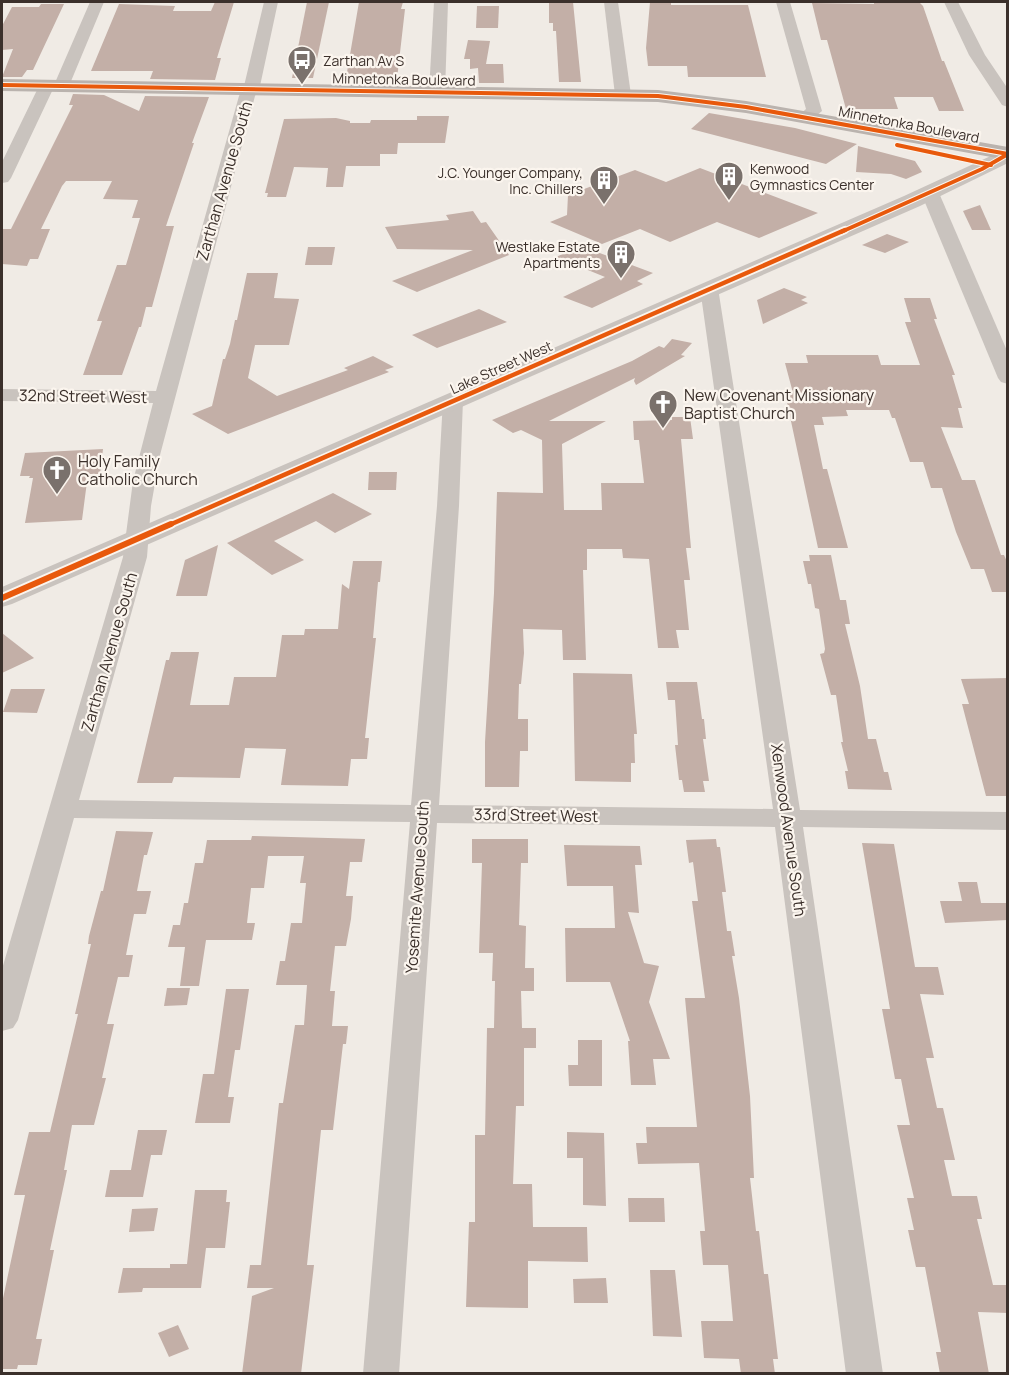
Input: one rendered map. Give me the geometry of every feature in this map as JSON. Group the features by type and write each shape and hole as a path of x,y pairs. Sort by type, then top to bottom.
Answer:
{"main road":[{"name":"Minnetonka Boulevard","path":"2,86 622,95 708,100 956,147 1003,160"}],"street":[{"path":"2,178 54,86 97,2"},
{"name":"Zarthan Avenue South","path":"2,1020 135,557 139,515 165,397 209,230 247,96 251,89 271,2"},
{"path":"437,92 441,2"},
{"path":"611,2 622,95"},
{"path":"783,2 814,111 805,117"},
{"path":"951,2 977,55 1008,102"},
{"name":"Lake Street West","path":"2,598 1003,160"},
{"path":"930,193 1008,378"},
{"name":"Xenwood Avenue South","path":"710,288 788,819 865,1374"},
{"name":"32nd Street West","path":"2,394 165,397"},
{"name":"Yosemite Avenue South","path":"381,1374 448,506 453,400"},
{"name":"33rd Street West","path":"64,809 1008,821"}],"building":[{"path":"215,2 234,2 217,58 221,58 215,80 150,79 153,71 91,71 119,4 175,6 173,11 211,11"},
{"path":"307,2 329,2 313,78 292,78"},
{"path":"359,2 403,2 401,9 405,9 397,79 394,81 376,81 376,78 346,78"},
{"path":"549,2 573,2 581,82 559,82 556,31 553,31 553,23 549,23"},
{"path":"650,2 671,2 671,5 748,5 766,77 688,77 687,66 648,66 646,48"},
{"path":"874,2 919,2 923,6 942,61 944,61 964,111 939,111 933,97 894,97 898,109 846,109 827,40 821,40 812,3 874,4"},
{"path":"41,4 64,4 33,70 27,70 22,77 2,77 13,49 2,50 2,26 12,7 39,7"},
{"path":"477,6 499,6 498,28 476,28"},
{"path":"468,40 490,41 486,64 503,64 504,83 479,83 478,68 470,69 470,59 464,59"},
{"path":"73,94 104,95 139,111 145,96 209,97 166,226 174,226 152,307 146,307 141,327 139,327 122,375 83,375 102,321 97,321 117,265 126,265 140,218 132,218 138,200 103,199 112,181 66,181 41,229 50,229 38,259 30,259 27,266 2,264 2,229 11,229 73,105 69,105"},
{"path":"709,113 795,128 857,144 826,164 691,129"},
{"path":"417,116 449,116 445,143 398,143 397,154 380,154 380,166 346,166 343,187 326,187 328,168 294,167 286,197 267,197 268,193 265,193 284,119 336,118 350,121 350,123 370,123 371,120 417,120"},
{"path":"858,146 915,161 922,172 906,179 891,174 856,172"},
{"path":"700,168 818,213 759,238 717,222 670,242 640,229 602,244 550,222 567,215 568,195 635,170 666,182"},
{"path":"980,205 991,230 972,230 963,211"},
{"path":"473,211 481,223 486,222 509,255 417,292 392,281 473,250 397,249 385,227 449,220 446,215"},
{"path":"887,234 909,242 885,253 862,245"},
{"name":"Westlake Estate Apartments","path":"581,246 653,273 637,281 643,284 592,308 563,297 605,277 556,257"},
{"path":"308,247 335,247 332,265 305,265"},
{"path":"247,273 278,273 274,298 299,299 289,345 255,345 248,378 277,396 348,370 344,368 373,356 394,367 385,370 389,372 228,434 192,414 212,406 223,359 225,359 230,344 235,320 237,320"},
{"path":"784,288 807,297 801,300 808,303 763,324 757,300"},
{"path":"904,298 930,298 937,319 934,319 955,375 952,375 962,408 958,408 963,428 941,427 962,480 975,480 1001,555 1004,555 1008,564 1008,592 992,592 984,569 971,569 942,488 931,488 923,462 910,462 895,418 892,418 889,410 846,410 848,416 822,417 824,425 814,425 823,469 827,469 848,548 818,548 785,393 793,393 785,363 808,363 806,355 878,355 881,365 920,365 905,322 911,322"},
{"path":"479,309 507,322 437,348 412,335"},
{"path":"672,339 692,343 681,355 685,356 636,385 635,378 549,421 606,421 562,444 564,510 602,510 601,483 644,483 639,440 634,440 633,421 690,417 693,439 681,439 691,548 686,548 690,580 684,580 689,630 676,630 679,648 658,648 649,559 623,558 622,549 587,549 587,570 583,570 586,660 563,660 562,630 523,629 524,653 521,684 519,684 518,719 528,719 528,751 520,751 519,787 485,787 485,742 494,593 497,492 543,493 542,440 521,430 513,433 492,420 632,361 659,346 664,348"},
{"name":"Holy Family Catholic Church","path":"103,449 100,474 88,474 82,520 25,523 33,478 20,476 25,453"},
{"path":"369,472 397,472 396,490 368,490"},
{"path":"333,493 372,514 335,533 316,521 274,541 304,560 272,575 227,543"},
{"path":"218,545 207,596 176,596 185,560"},
{"path":"809,555 831,555 840,600 846,600 850,624 845,624 860,686 868,739 876,739 884,772 888,772 892,790 848,789 845,771 848,771 841,742 843,742 836,695 831,695 820,654 824,653 825,649 819,609 815,608 811,584 808,584 803,561 810,561"},
{"path":"353,561 382,561 380,582 378,582 373,638 376,638 365,738 369,738 367,759 351,759 348,786 281,785 286,749 245,748 240,778 174,777 172,783 137,783 166,660 169,660 171,652 199,652 190,705 229,705 234,677 276,677 282,635 304,635 305,629 338,629 342,584 349,589"},
{"path":"2,633 34,658 2,673"},
{"path":"573,673 632,674 637,734 634,734 635,763 631,763 631,782 575,781"},
{"path":"1008,678 1008,796 986,796 962,704 969,704 961,679"},
{"path":"666,682 697,682 706,739 703,739 709,781 703,781 705,792 684,792 682,780 679,780 675,745 678,745 675,700 668,700"},
{"path":"11,689 45,689 37,713 3,712"},
{"path":"116,831 153,832 147,855 144,855 137,891 151,891 146,914 134,914 126,955 133,955 129,977 118,977 107,1024 114,1024 102,1078 106,1078 94,1125 72,1125 64,1170 67,1170 50,1250 54,1250 36,1339 42,1339 37,1365 18,1365 17,1369 2,1369 2,1303 25,1195 14,1195 29,1132 50,1132 78,1014 75,1014 91,944 88,944 89,936 101,891 103,891"},
{"path":"252,836 365,839 362,862 350,862 346,896 353,896 346,946 335,946 330,991 335,991 332,1026 348,1026 346,1044 343,1044 333,1130 321,1130 307,1265 314,1265 301,1374 242,1374 252,1296 274,1288 247,1288 250,1265 261,1265 279,1103 283,1103 295,1025 304,1025 307,985 276,985 280,961 285,961 291,923 302,923 306,883 300,883 304,856 268,856 264,888 251,888 247,923 255,923 252,940 206,940 199,986 180,986 185,947 168,947 173,925 180,925 184,903 188,903 195,863 203,863 207,840 251,840"},
{"path":"472,839 528,839 528,863 521,863 519,925 526,926 525,968 534,968 534,991 521,991 522,1028 536,1028 536,1048 524,1048 524,1106 516,1106 513,1184 532,1184 533,1227 587,1227 588,1262 528,1261 528,1308 466,1307 469,1222 475,1222 475,1135 485,1135 487,1028 494,1028 495,981 492,981 493,953 479,953 482,863 472,863"},
{"path":"716,839 717,847 720,847 726,892 722,892 727,931 731,931 735,956 732,956 750,1096 754,1178 750,1178 764,1274 768,1274 778,1359 773,1359 775,1374 741,1374 739,1359 704,1358 701,1321 733,1321 728,1265 703,1265 700,1231 705,1231 699,1163 638,1164 636,1143 647,1143 646,1127 697,1127 685,998 705,998 692,901 698,901 693,862 689,863 686,840"},
{"path":"862,843 894,844 915,967 938,967 944,995 920,994 934,1058 926,1058 937,1108 943,1108 955,1160 944,1160 952,1196 977,1196 982,1219 977,1219 993,1285 1008,1285 1008,1313 978,1312 989,1374 940,1374 936,1352 941,1352 925,1267 916,1267 908,1230 914,1230 907,1198 914,1198 897,1125 910,1125 901,1079 895,1079 882,1009 890,1009"},
{"path":"564,845 640,846 642,865 635,865 639,913 628,912 644,963 659,966 649,1002 670,1059 653,1059 656,1085 631,1085 628,1041 630,1041 610,982 566,982 565,928 615,928 613,886 567,886"},
{"path":"958,882 977,882 981,903 1008,903 1008,920 945,923 940,901 962,901"},
{"path":"167,988 190,988 187,1005 164,1006"},
{"path":"226,989 249,989 240,1050 235,1050 228,1097 234,1097 230,1123 195,1123 203,1074 214,1074"},
{"path":"578,1040 602,1040 602,1086 569,1086 568,1065 578,1065"},
{"path":"138,1130 167,1130 162,1155 151,1155 143,1197 105,1197 110,1170 131,1170"},
{"path":"567,1132 604,1133 606,1206 583,1205 583,1158 567,1158"},
{"path":"195,1190 227,1190 226,1202 230,1202 225,1248 206,1248 201,1288 143,1288 142,1292 118,1293 123,1268 170,1268 170,1264 187,1264"},
{"path":"628,1198 664,1198 665,1222 629,1222"},
{"path":"158,1208 154,1231 129,1232 132,1209"},
{"path":"650,1270 675,1270 682,1337 653,1336"},
{"path":"606,1278 608,1303 574,1303 573,1279"},
{"path":"178,1325 189,1349 169,1357 158,1333"}],"cycle path":[{"path":"2,85 658,96 702,100 790,114 920,140 1008,154"},
{"path":"897,145 991,165"},
{"path":"2,598 912,201 982,169 1008,154"}],"place":[{"name":"Zarthan Av S","path":"302,86"},
{"name":"Kenwood Gymnastics Center","path":"729,202"},
{"name":"J.C. Younger Company, Inc. Chillers","path":"604,206"},
{"name":"Westlake Estate Apartments","path":"621,280"},
{"name":"New Covenant Missionary Baptist Church","path":"663,430"},
{"name":"Holy Family Catholic Church","path":"57,496"}]}
